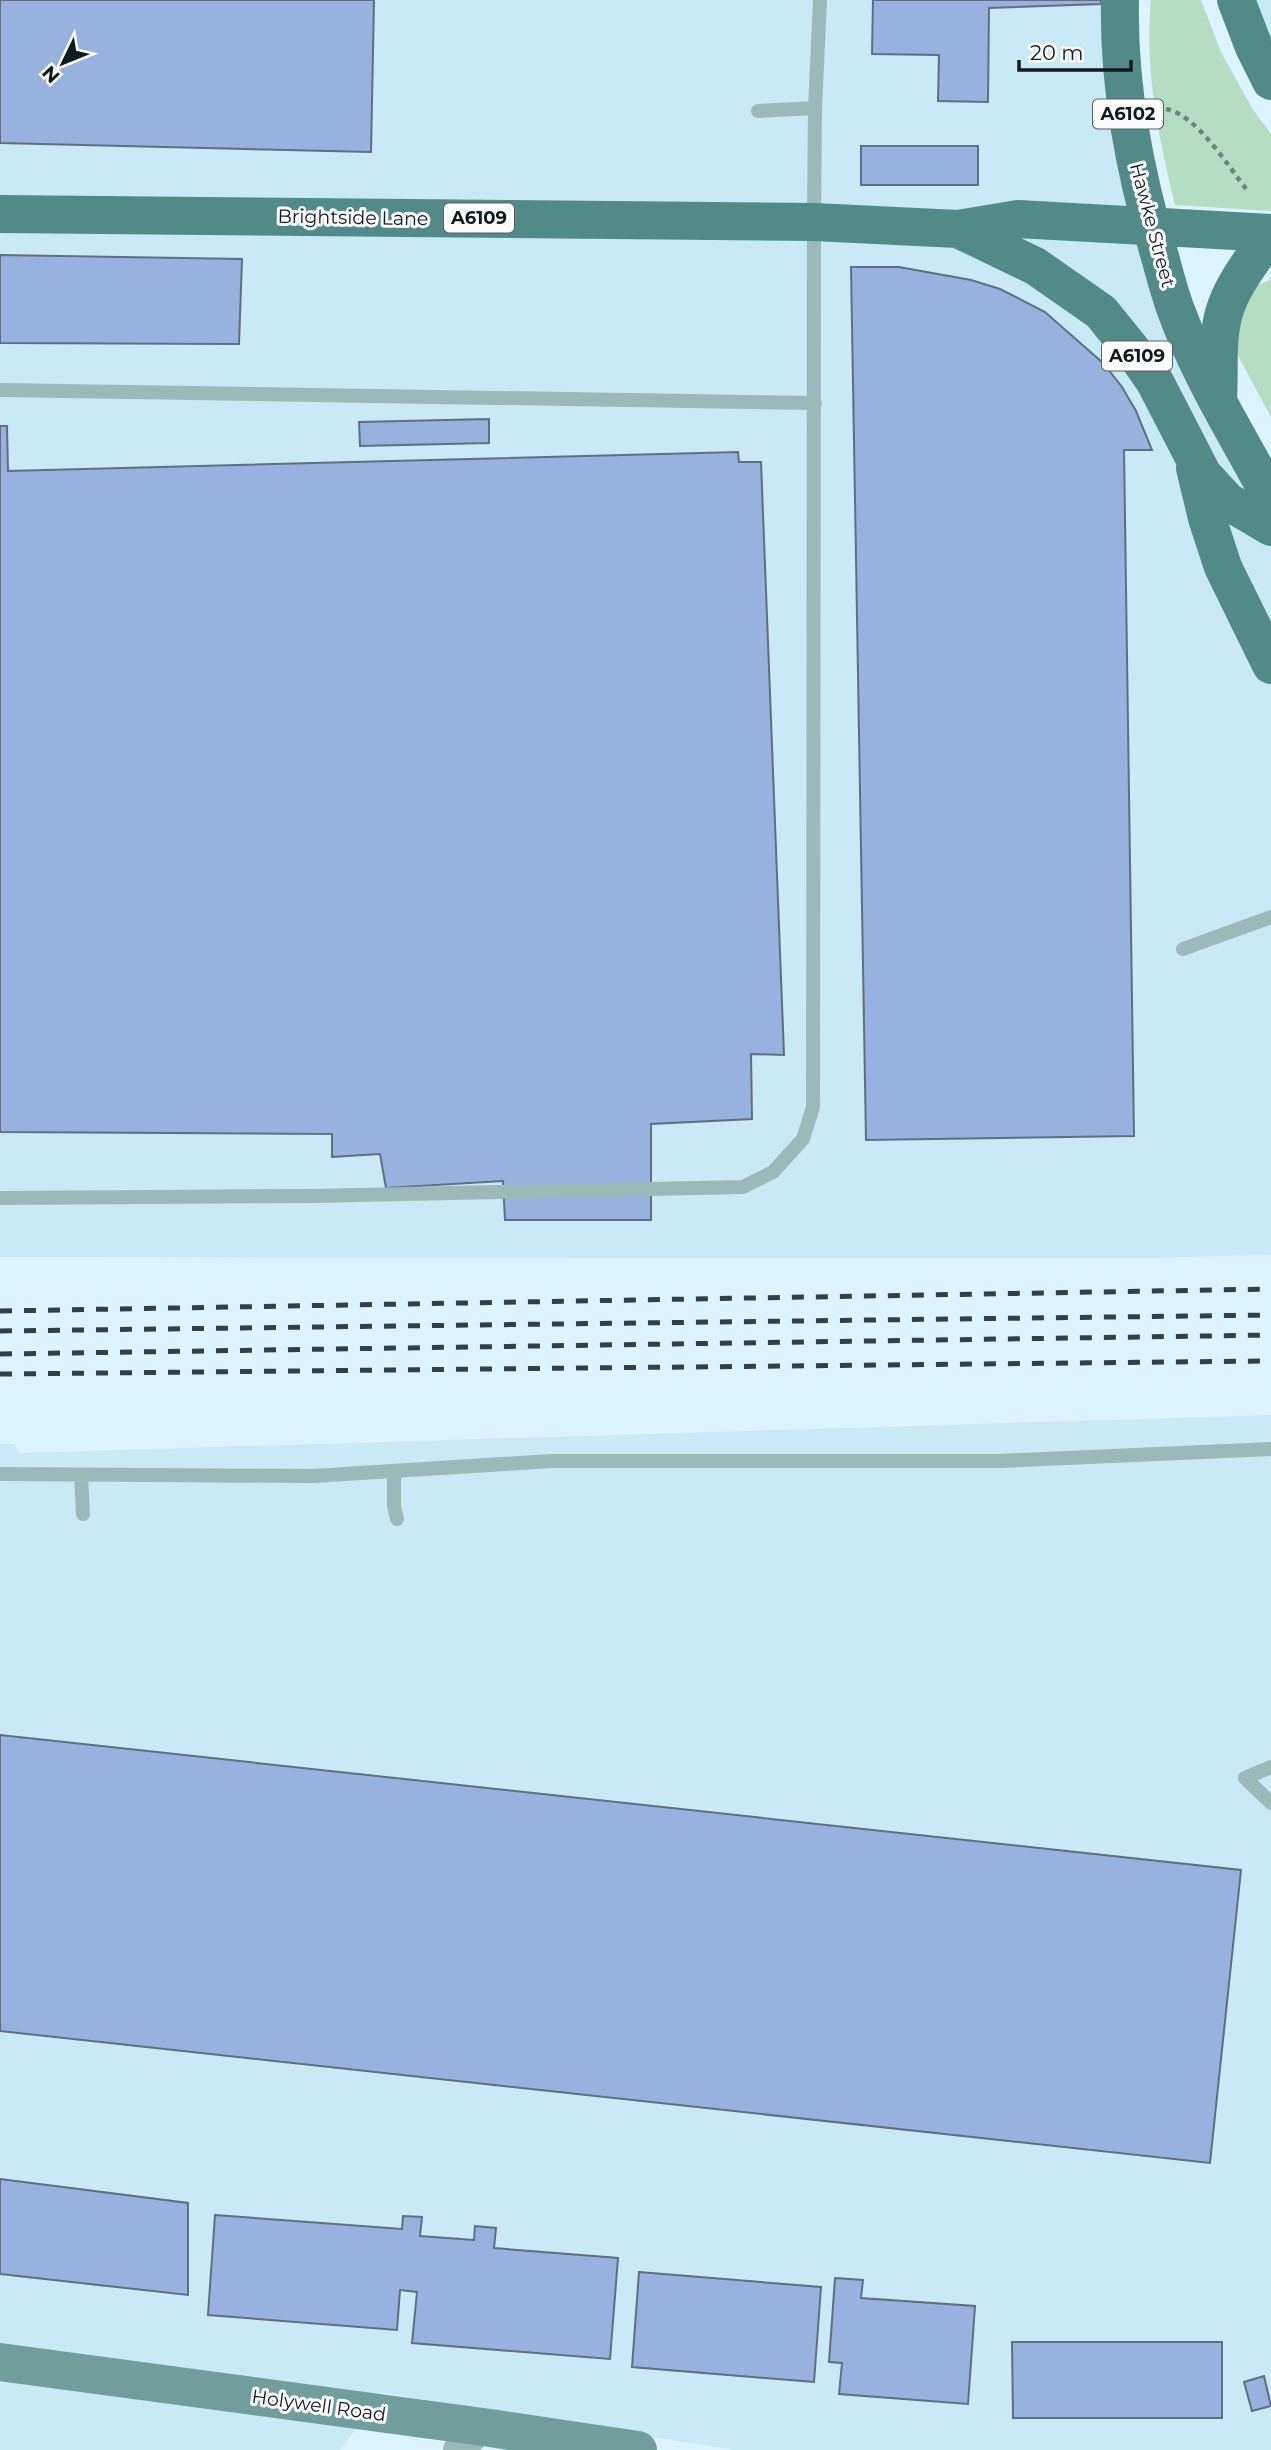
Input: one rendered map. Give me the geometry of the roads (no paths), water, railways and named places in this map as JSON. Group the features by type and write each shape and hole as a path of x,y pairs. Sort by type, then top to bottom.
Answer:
{"main road":[{"name":"Hawke Street","path":"1120,0 1119,35 1130,136 1150,225 1177,313 1218,400 1271,498"},
{"path":"1236,0 1254,47 1271,81"},
{"name":"Brightside Lane","path":"0,214 814,222 958,229 1018,219 1271,233"},
{"name":"Brightside Lane","path":"958,229 1035,267 1101,312 1155,382 1203,475 1227,501 1271,527"},
{"path":"1218,400 1218,353 1224,313 1242,278 1271,233"},
{"path":"1192,456 1207,518 1223,567 1271,664"},
{"name":"Holywell Road","path":"0,2362 471,2438 638,2450"}],"lane":[{"path":"0,1198 326,1196 743,1187 774,1172 803,1139 813,1107 814,222 820,0"},
{"path":"758,111 815,108"},
{"path":"0,390 815,403"},
{"path":"1183,948 1271,917"},
{"path":"0,1474 313,1476 552,1461 998,1461 1271,1449"},
{"path":"394,1471 394,1506 397,1519"},
{"path":"81,1475 83,1514"},
{"path":"1271,1767 1245,1778 1271,1803"}],"railway":[{"path":"0,1311 1271,1289"},
{"path":"0,1331 1271,1315"},
{"path":"0,1354 1271,1335"},
{"path":"0,1374 1271,1361"}]}
